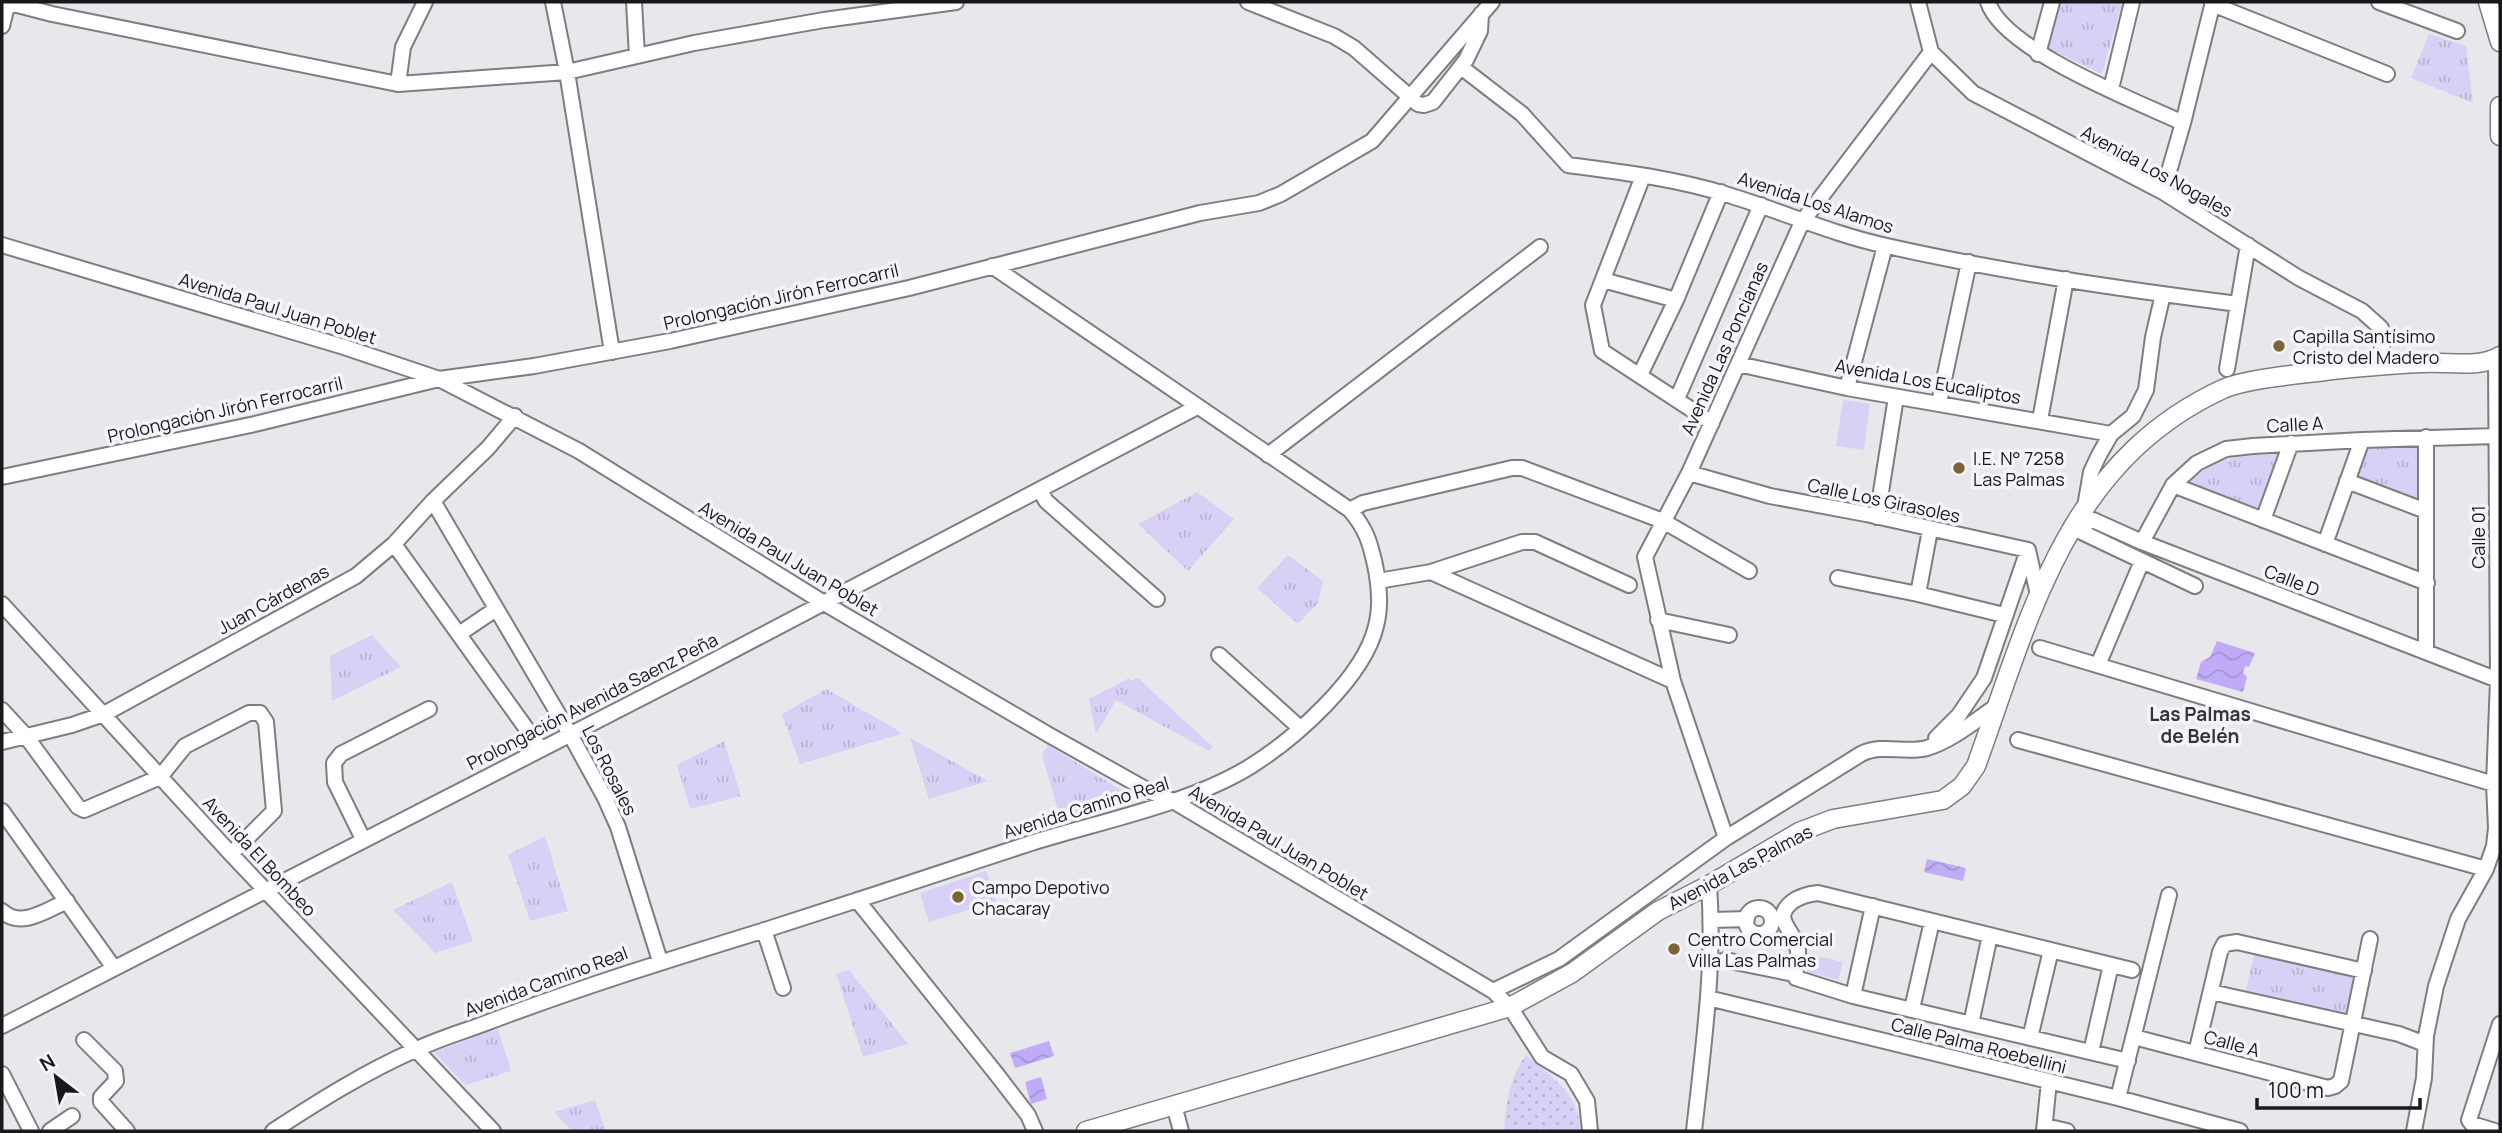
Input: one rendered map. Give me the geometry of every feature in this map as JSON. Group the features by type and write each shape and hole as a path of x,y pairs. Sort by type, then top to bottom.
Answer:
{"main road":[{"path":"2493,7 2500,42"},
{"path":"2500,106 2500,136"},
{"name":"Avenida Las Palmas","path":"1086,1131 1510,1007 1572,973 1658,911 1709,885 1799,832 1833,819 1943,800 1962,786 1976,766 2038,595 2073,528 2113,471 2167,421 2225,388 2277,377 2378,365 2476,363 2498,358"}],"street":[{"path":"2,26 7,2 55,8 398,85 567,72 824,20 948,2"},
{"path":"398,85 403,47 425,2"},
{"path":"552,2 567,72 611,352"},
{"path":"634,2 637,56"},
{"path":"1248,2 1335,36 1354,48 1409,97 1421,104 1433,102 1461,67 1480,31 1481,14"},
{"name":"Prolongación Jirón Ferrocarril","path":"2,478 255,424 439,379 611,352 874,296 1200,213 1259,203 1371,141 1492,2"},
{"path":"1918,2 1931,52"},
{"path":"1988,2 1992,15 2038,54 2183,123"},
{"path":"2038,54 2052,2"},
{"path":"2111,89 2132,2"},
{"path":"2379,2 2457,32"},
{"path":"2163,192 2212,3 2387,74"},
{"name":"Avenida Los Nogales","path":"1931,52 1973,93 2163,192 2299,278 2362,311 2381,328 2384,342 2378,365"},
{"name":"Avenida Las Poncianas","path":"1727,838 1673,681 1645,557 1689,473 1802,222 1931,52"},
{"name":"Avenida Los Alamos","path":"1461,67 1522,114 1568,165 1643,176 1721,192 1802,222 1885,246 2066,279 2238,304"},
{"path":"1643,176 1593,305 1602,351 1712,423"},
{"path":"1640,375 1676,300 1721,192"},
{"path":"1677,399 1761,205"},
{"name":"Avenida Paul Juan Poblet","path":"2,245 344,347 439,379 579,451 824,603 1049,735 1172,801 1493,991 1510,1007 1542,1057 1571,1074 1587,1101 1590,1131"},
{"path":"2227,369 2248,245"},
{"path":"1847,388 1885,246"},
{"path":"1269,455 1540,247"},
{"path":"1939,403 1969,262"},
{"name":"Avenida Camino Real","path":"273,1131 321,1099 416,1049 551,998 1062,833 1172,801 1214,785 1250,766 1300,728 1348,680 1368,650 1377,625 1378,581 1364,527 1350,510 992,266"},
{"path":"2040,420 2066,279"},
{"path":"1603,280 1676,300"},
{"path":"2085,508 2091,472 2112,434 2133,416 2146,390 2153,337 2163,294"},
{"name":"Calle 01","path":"2414,1131 2424,1078 2425,1040 2444,958 2458,919 2486,869 2498,829 2494,784 2498,680 2498,358"},
{"name":"Avenida Los Eucaliptos","path":"1738,364 1847,388 2112,434"},
{"path":"479,399 476,390 478,381 486,373"},
{"path":"1877,517 1896,397"},
{"name":"Prolongación Avenida Saenz Peña","path":"2,1026 824,603 1198,407"},
{"name":"Juan Cárdenas","path":"2,742 104,714 356,576 394,544 433,501 488,448 515,416"},
{"name":"Calle A","path":"2142,542 2173,485 2197,463 2226,449 2291,443 2497,436"},
{"path":"2426,437 2426,652"},
{"path":"2325,544 2362,440"},
{"path":"2263,520 2291,443"},
{"path":"1350,510 1363,503 1512,468 1522,468 1663,521 1749,571"},
{"name":"Calle Los Girasoles","path":"1689,473 1770,496 2028,550"},
{"path":"2347,481 2426,511"},
{"path":"2173,485 2427,583"},
{"path":"1040,491 1046,501 1157,599"},
{"name":"Los Rosales","path":"433,501 570,734 618,827 660,961"},
{"name":"Calle D","path":"2073,528 2093,520 2142,542 2498,680"},
{"path":"2073,528 2195,586"},
{"path":"1918,594 1930,530"},
{"path":"1378,581 1431,572 1522,542 1535,542 1629,585"},
{"path":"394,544 541,749"},
{"path":"2028,550 2038,595"},
{"path":"1925,748 1959,715 1984,678 2028,550"},
{"path":"2098,665 2142,561"},
{"path":"1431,572 1673,681"},
{"path":"1838,578 2004,615"},
{"name":"Avenida El Bombeo","path":"2,604 265,891 493,1131"},
{"path":"459,634 496,609"},
{"path":"1658,620 1729,635"},
{"path":"2040,648 2494,784"},
{"path":"1993,649 2005,685"},
{"path":"1219,655 1300,728"},
{"path":"1493,991 1559,959 1727,838 1868,750 1925,748 1964,729 1998,705"},
{"path":"363,839 335,782 334,763 341,754 429,709"},
{"path":"2,710 25,735 78,807 84,810 160,777 186,746 252,712 263,715 266,722 274,811 231,854"},
{"path":"2018,740 2486,869"},
{"path":"2,811 114,968"},
{"path":"1694,1131 1708,998 1712,920 1709,885"},
{"path":"1662,886 1676,902"},
{"path":"1712,920 1747,919 1747,926 1756,933 1766,931 1796,899 1818,893 2132,970"},
{"path":"2118,1098 2169,895"},
{"path":"857,900 998,1076 1027,1115 1035,1131"},
{"path":"2,911 8,918 25,920 67,901"},
{"path":"1853,996 1873,906"},
{"path":"1777,918 1793,933 1798,950 1794,974"},
{"path":"1912,1009 1932,921"},
{"path":"764,930 783,988"},
{"path":"1971,1024 1990,935"},
{"name":"Calle A","path":"2134,1037 2331,1088 2341,1081 2370,939"},
{"path":"2196,1054 2220,952 2228,942 2364,971"},
{"path":"2030,1038 2051,950"},
{"path":"1725,960 1794,974 1796,978 1853,996 2128,1060"},
{"path":"2091,1052 2111,965"},
{"path":"2210,992 2425,1040"},
{"name":"Calle Palma Roebellini","path":"1708,998 2118,1098 2240,1131"},
{"path":"2495,1131 2469,1122 2497,1042 2500,1024"},
{"path":"84,1040 115,1071 116,1081 101,1102 127,1131"},
{"path":"2,1074 31,1131"},
{"path":"2049,1081 2045,1128 2067,1131"},
{"path":"1174,1105 1181,1131"},
{"path":"50,1131 72,1116"}],"green space":[{"path":"2058,2 2122,4 2102,74 2045,47"},
{"path":"2429,34 2466,46 2473,103 2411,78"},
{"path":"1843,400 1870,404 1864,450 1836,446"},
{"path":"2419,445 2421,499 2417,502 2357,480 2355,475 2367,446"},
{"path":"2277,454 2279,457 2258,510 2189,483 2208,468 2230,459"},
{"path":"1197,492 1234,519 1188,571 1138,524"},
{"path":"1288,555 1323,581 1318,603 1298,624 1257,588"},
{"path":"372,635 401,667 332,701 330,656"},
{"path":"1129,678 1131,681 1138,678 1213,747 1209,751 1116,700 1096,734 1089,699"},
{"path":"826,689 901,734 800,764 782,714"},
{"path":"910,738 988,781 929,799"},
{"path":"724,741 741,796 690,809 677,765"},
{"path":"1048,745 1134,798 1132,803 1062,824 1042,755"},
{"path":"545,836 568,911 530,921 508,855"},
{"name":"Campo Depotivo Chacaray","path":"986,871 996,901 929,922 920,893"},
{"path":"452,882 473,941 435,953 393,910"},
{"path":"2255,950 2358,973 2348,1017 2245,994"},
{"path":"1809,954 1843,962 1838,980 1805,971"},
{"path":"849,970 908,1044 863,1057 836,974"},
{"path":"498,1029 511,1071 465,1085 434,1052"},
{"path":"1526,1055 1570,1097 1576,1107 1579,1131 1505,1131 1510,1090"},
{"path":"595,1100 606,1131 572,1131 554,1112"}],"water":[{"path":"2217,641 2255,653 2249,667 2245,666 2243,673 2247,677 2243,692 2196,679 2201,662 2210,657"},
{"path":"1927,859 1966,868 1963,881 1924,872"},
{"path":"1049,1041 1054,1056 1015,1068 1010,1053"},
{"path":"1041,1077 1047,1099 1031,1104 1025,1082"}],"place":[{"name":"Capilla Santísimo Cristo del Madero","path":"2279,346"},
{"name":"I.E. N° 7258 Las Palmas","path":"1959,468"},
{"name":"Campo Depotivo Chacaray","path":"958,897"},
{"name":"Centro Comercial Villa Las Palmas","path":"1674,949"}],"district":[{"name":"Las Palmas de Belén","path":"2200,725"}]}
